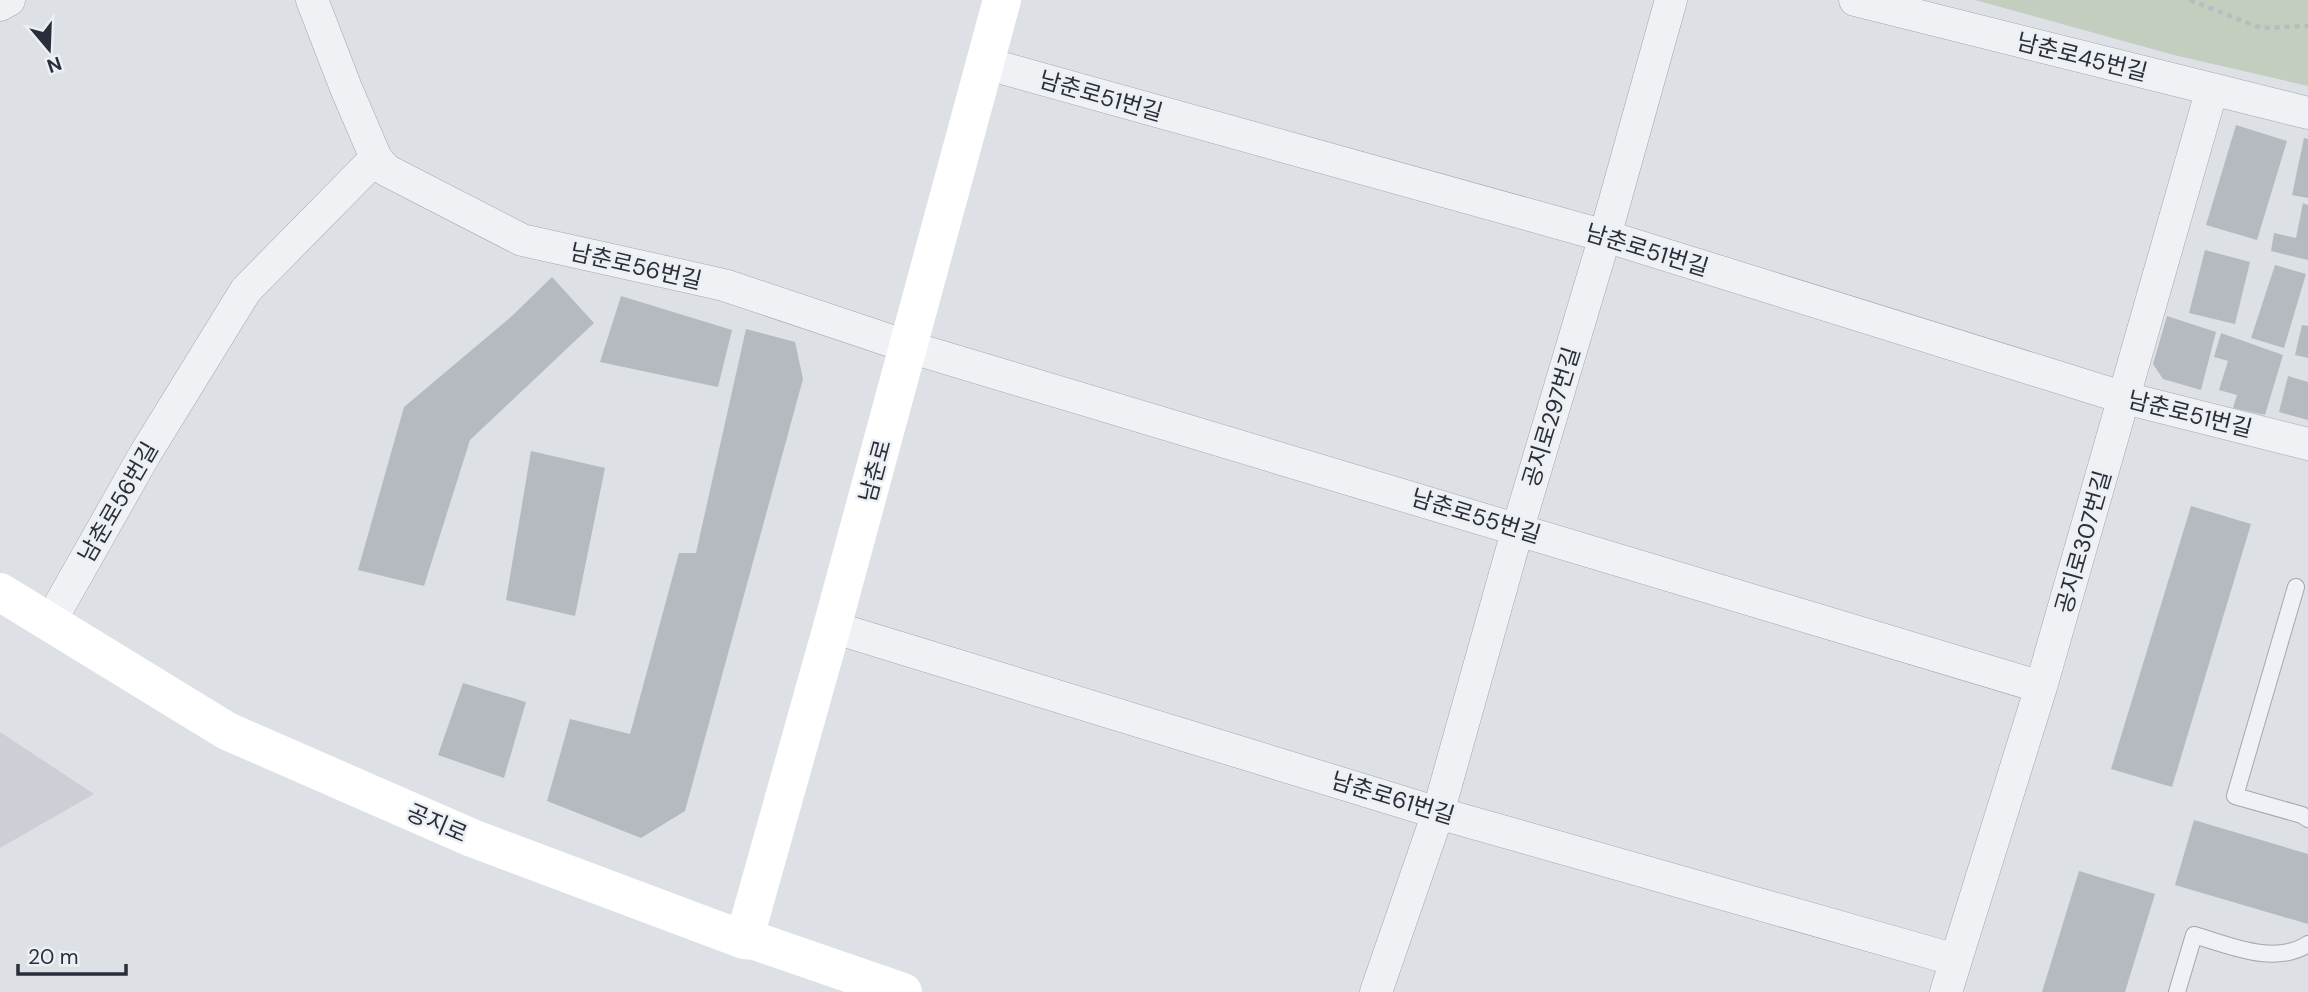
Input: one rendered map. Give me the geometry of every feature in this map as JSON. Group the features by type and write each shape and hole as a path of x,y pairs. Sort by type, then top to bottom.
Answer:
{"street":[{"path":"0,5 9,0"},
{"name":"남춘로56번길","path":"312,0 376,158 386,170 522,240 724,285 909,347"},
{"name":"남춘로","path":"744,940 909,347 1002,0"},
{"name":"공지로297번길","path":"1376,992 1438,813 1671,0"},
{"name":"남춘로45번길","path":"1855,0 2308,113"},
{"name":"남춘로51번길","path":"984,63 1605,236 2125,398 2308,444"},
{"name":"공지로307번길","path":"1946,992 2041,687 2211,89"},
{"name":"남춘로56번길","path":"50,622 145,454 246,290 376,158"},
{"name":"남춘로55번길","path":"909,347 2041,687"},
{"name":"공지로","path":"0,592 228,731 472,838 744,940 755,941 903,992"},
{"name":"남춘로61번길","path":"832,627 1438,813 1956,960"}],"lane":[{"path":"2296,587 2235,796 2308,819"},
{"path":"2177,992 2194,935 2256,952 2279,954 2308,944"}],"path":[{"path":"2190,0 2261,28 2308,26"}],"shaded area":[{"path":"0,732 94,794 0,848"}],"green space":[{"path":"1975,0 2308,0 2308,86 2174,55"}],"building":[{"path":"2236,125 2287,141 2257,240 2206,225"},
{"path":"2304,138 2308,139 2308,198 2292,195"},
{"path":"2303,203 2308,205 2308,260 2271,251 2274,233 2296,238"},
{"path":"2205,250 2250,262 2235,324 2189,313"},
{"path":"2275,265 2306,274 2284,348 2251,338"},
{"path":"552,277 594,323 470,440 424,586 358,570 404,407 512,316"},
{"path":"621,296 732,330 718,387 600,362"},
{"path":"2167,316 2216,332 2201,390 2163,379 2153,364"},
{"path":"2302,325 2308,326 2308,358 2295,355"},
{"path":"746,329 795,342 803,379 685,811 641,838 547,801 570,719 630,734 679,553 696,553"},
{"path":"2221,333 2283,355 2265,415 2233,408 2237,395 2219,390 2228,361 2214,357"},
{"path":"2288,376 2308,382 2308,420 2279,412"},
{"path":"531,451 605,468 575,616 506,600"},
{"path":"2191,506 2251,524 2172,787 2111,769"},
{"path":"463,683 526,702 504,778 438,755"},
{"path":"2194,820 2308,854 2308,924 2175,885"},
{"path":"2079,871 2155,894 2125,992 2042,992"}]}
